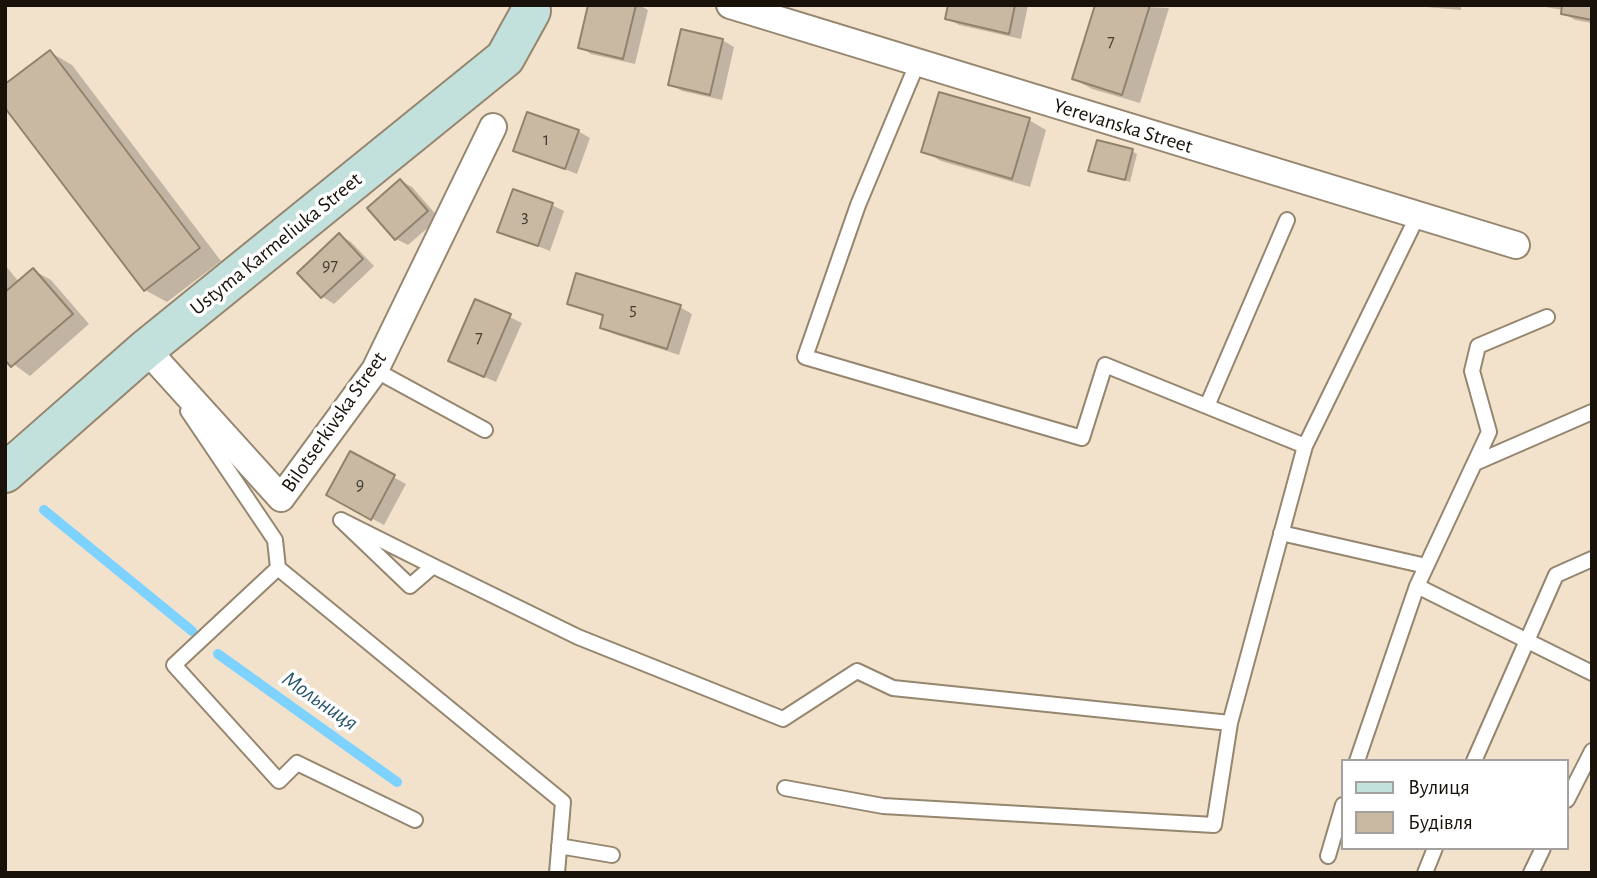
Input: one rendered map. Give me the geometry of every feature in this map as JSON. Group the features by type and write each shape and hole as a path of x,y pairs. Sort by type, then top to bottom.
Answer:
{"street":[{"name":"Ustyma Karmeliuka Street","path":"5,473 146,349 505,58 531,11 530,5"},
{"name":"Yerevanska Street","path":"730,5 1516,244"},
{"name":"Bilotserkivska Street","path":"146,349 281,498 375,370 493,127"}],"lane":[{"path":"917,64 858,205 804,357 1082,439 1105,365 1305,446"},
{"path":"785,788 883,806 1214,825 1230,723 1305,446 1418,215"},
{"path":"1207,406 1287,220"},
{"path":"1358,759 1417,586 1489,432 1472,370 1478,346 1547,317"},
{"path":"146,349 275,540 278,569 563,802 557,873"},
{"path":"375,370 485,430"},
{"path":"1475,463 1592,412"},
{"path":"433,566 410,586 341,520 578,637 783,719 857,671 892,688 1230,723"},
{"path":"1281,533 1426,566"},
{"path":"1475,759 1556,575 1592,559"},
{"path":"278,569 174,665 279,781 297,763 415,820"},
{"path":"1417,586 1592,673"},
{"path":"1569,796 1592,751"},
{"path":"1328,856 1342,808"},
{"path":"559,846 612,855"},
{"path":"1425,873 1434,850"},
{"path":"1531,873 1542,850"}],"building":[{"path":"588,5 636,5 623,59 578,48"},
{"path":"948,5 1015,5 1009,34 945,19"},
{"path":"1095,5 1150,5 1122,95 1072,79"},
{"path":"1562,5 1592,5 1592,20 1561,14"},
{"path":"681,29 723,39 710,95 668,85"},
{"path":"50,50 200,248 144,291 5,108 5,84"},
{"path":"939,92 1030,118 1012,179 921,152"},
{"path":"527,112 579,130 565,169 513,151"},
{"path":"1097,140 1133,149 1125,180 1088,171"},
{"path":"400,179 428,211 395,240 367,208"},
{"path":"513,189 553,203 538,246 497,232"},
{"path":"339,233 363,259 321,298 297,273"},
{"path":"33,268 73,314 11,367 5,360 5,292"},
{"path":"576,273 681,305 667,349 600,328 603,315 567,304"},
{"path":"475,299 511,314 484,377 448,361"},
{"path":"350,451 395,475 371,520 326,495"}],"waterway":[{"name":"Мольниця","path":"44,510 192,631"},
{"name":"Мольниця","path":"218,654 397,782"}]}
